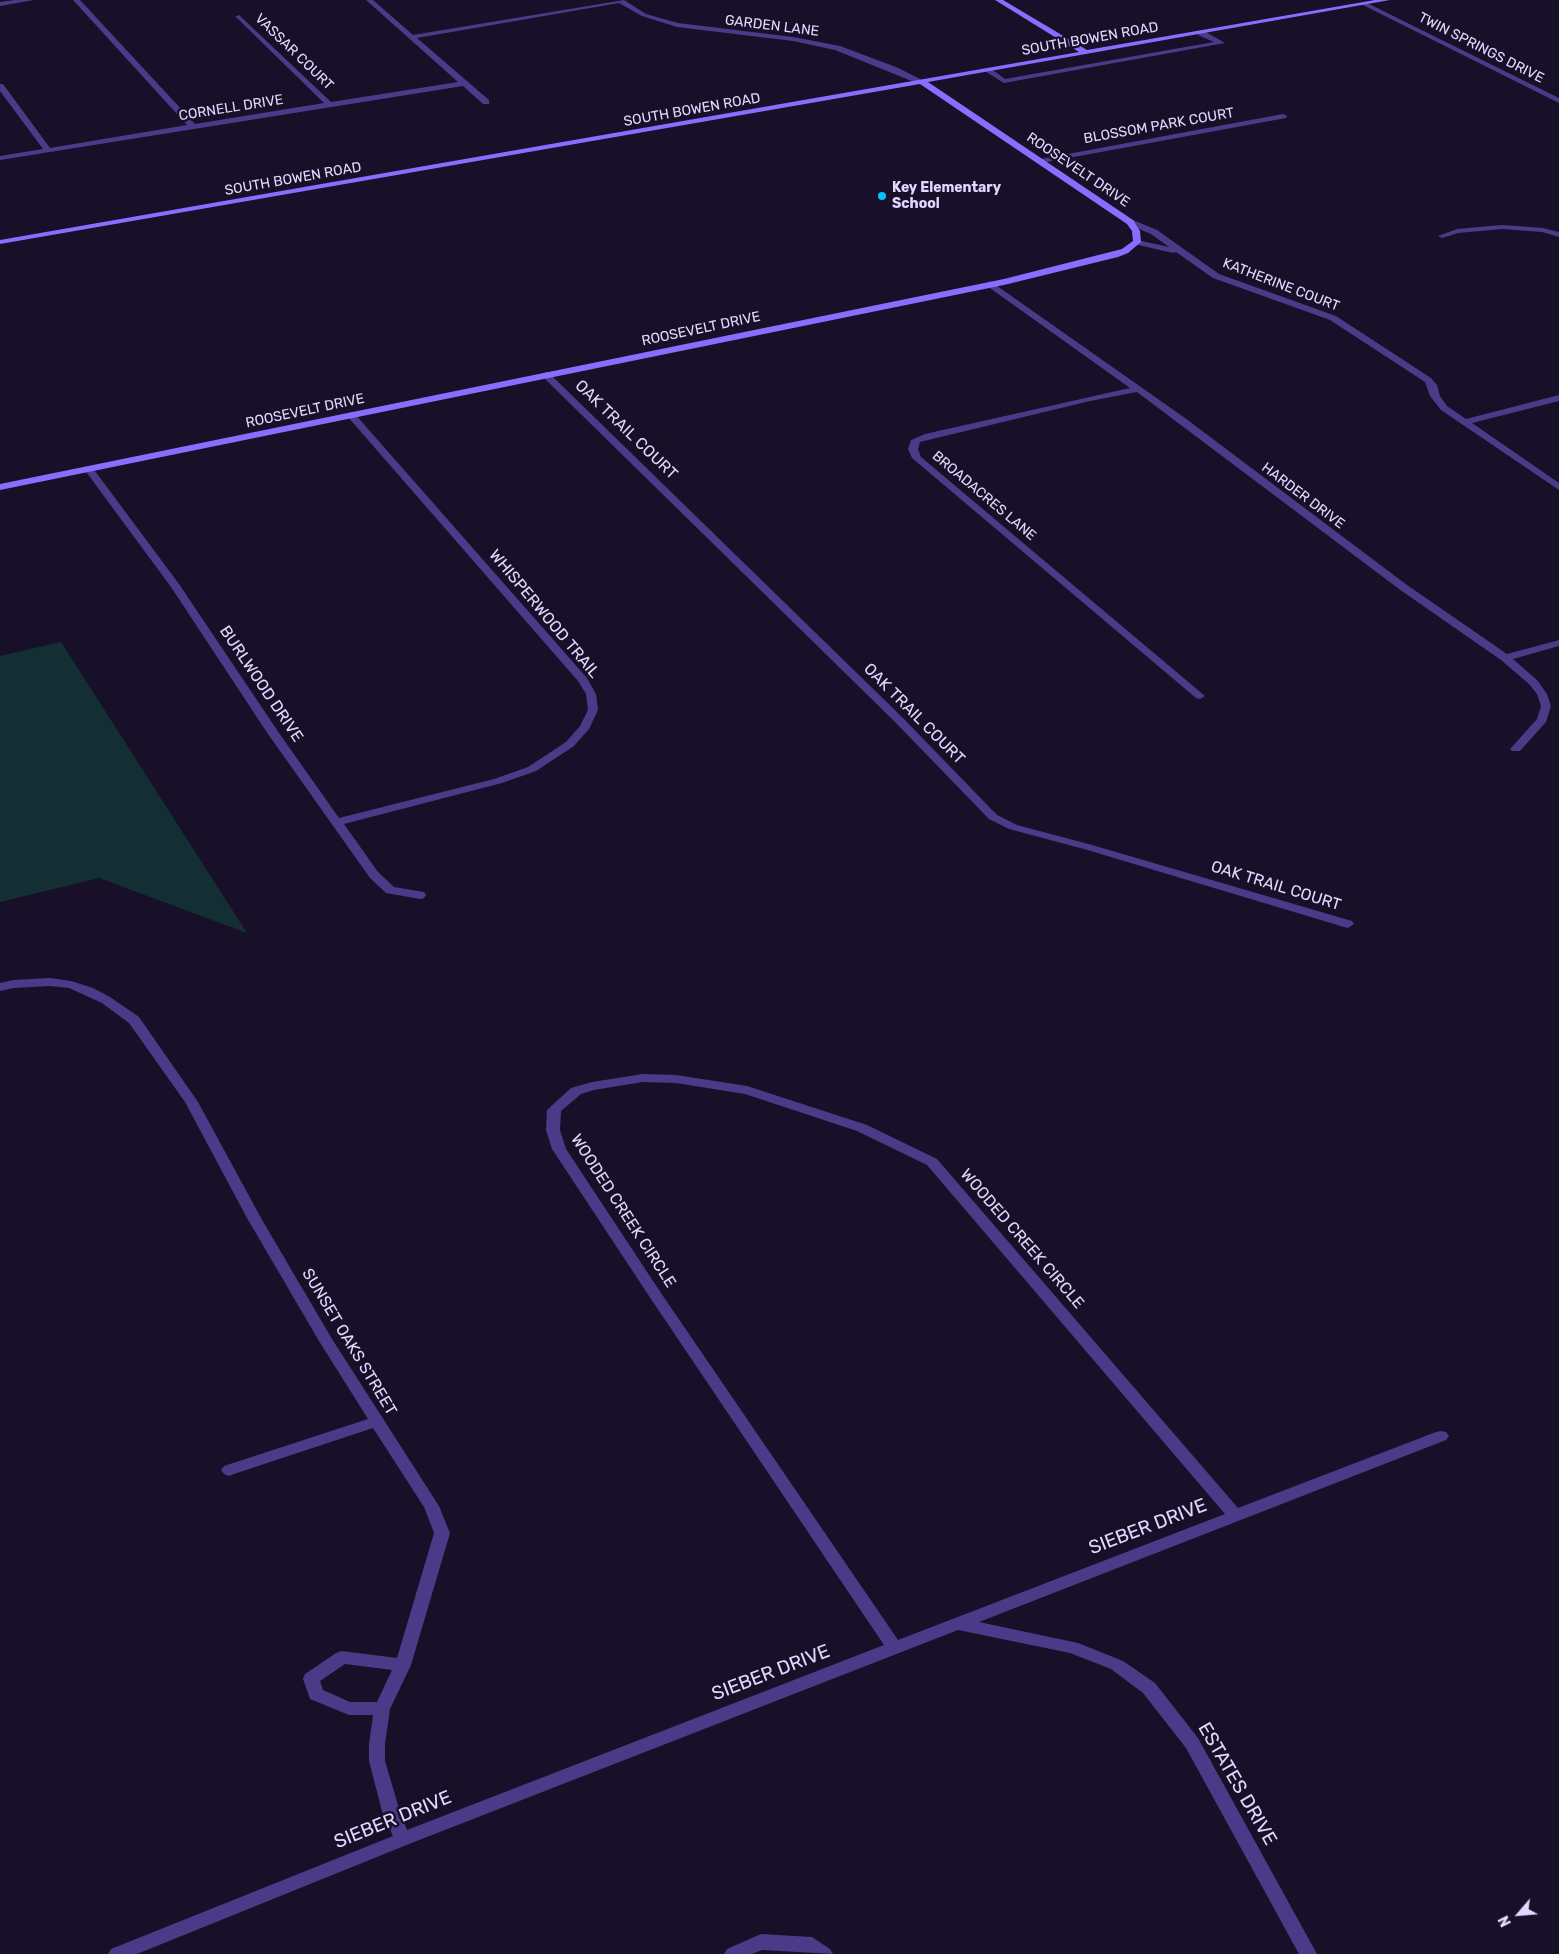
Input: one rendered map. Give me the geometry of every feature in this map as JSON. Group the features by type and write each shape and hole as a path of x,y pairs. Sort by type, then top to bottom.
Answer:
{"street":[{"path":"0,4 31,0"},
{"path":"76,0 193,127"},
{"path":"369,0 486,102"},
{"path":"998,0 1087,53"},
{"name":"SOUTH BOWEN ROAD","path":"0,242 1387,0"},
{"path":"412,37 620,1"},
{"name":"GARDEN LANE","path":"620,1 644,14 677,26 793,39 837,48 884,65 922,82"},
{"name":"TWIN SPRINGS DRIVE","path":"1365,4 1559,101"},
{"name":"VASSAR COURT","path":"239,17 330,105"},
{"path":"987,70 1004,81 1221,43 1201,33"},
{"name":"ROOSEVELT DRIVE","path":"0,487 990,284 1115,255 1125,251 1137,242 1136,231 1130,222 922,82"},
{"name":"CORNELL DRIVE","path":"0,158 465,83"},
{"path":"0,86 48,150"},
{"name":"BLOSSOM PARK COURT","path":"1041,161 1283,116"},
{"name":"KATHERINE COURT","path":"1130,222 1154,232 1216,276 1333,318 1428,380 1432,385 1435,396 1444,408 1559,487"},
{"path":"1442,236 1457,231 1502,227 1543,230 1559,235"},
{"name":"KATHERINE COURT","path":"1137,242 1160,245 1180,252"},
{"name":"HARDER DRIVE","path":"990,284 1138,389 1402,587 1505,658 1533,682 1542,694 1546,706 1542,720 1516,749"},
{"name":"OAK TRAIL COURT","path":"546,375 898,719 993,817 1013,827 1095,849 1348,924"},
{"name":"BROADACRES LANE","path":"1138,389 1090,398 928,436 916,440 912,449 917,458 1200,696"},
{"path":"1465,422 1559,398"},
{"name":"WHISPERWOOD TRAIL","path":"337,822 498,781 532,769 570,744 585,727 593,710 590,694 583,680 351,415"},
{"name":"BURLWOOD DRIVE","path":"90,469 175,586 274,734 374,874 390,890 420,895"},
{"path":"1505,658 1559,643"},
{"name":"SUNSET OAKS STREET","path":"0,987 13,984 50,982 71,986 89,991 106,1000 134,1020 191,1102 254,1218 326,1341 431,1506 442,1533 403,1665 382,1709 377,1761 392,1815 403,1839"},
{"name":"WOODED CREEK CIRCLE","path":"895,1648 656,1296 559,1149 553,1130 554,1110 576,1091 592,1086 643,1078 676,1080 748,1090 862,1128 932,1162 1236,1516"},
{"path":"230,1470 377,1421"},
{"name":"SIEBER DRIVE","path":"117,1954 403,1839 1441,1436"},
{"name":"ESTATES DRIVE","path":"958,1624 1072,1647 1117,1665 1149,1688 1192,1743 1308,1954"},
{"path":"382,1709 349,1708 316,1694 311,1680 342,1657 403,1665"},
{"path":"733,1954 762,1942 812,1945 824,1954"}],"green space":[{"path":"61,642 247,933 99,878 0,902 0,656"}],"place":[{"name":"Key Elementary School","path":"882,196"}]}
